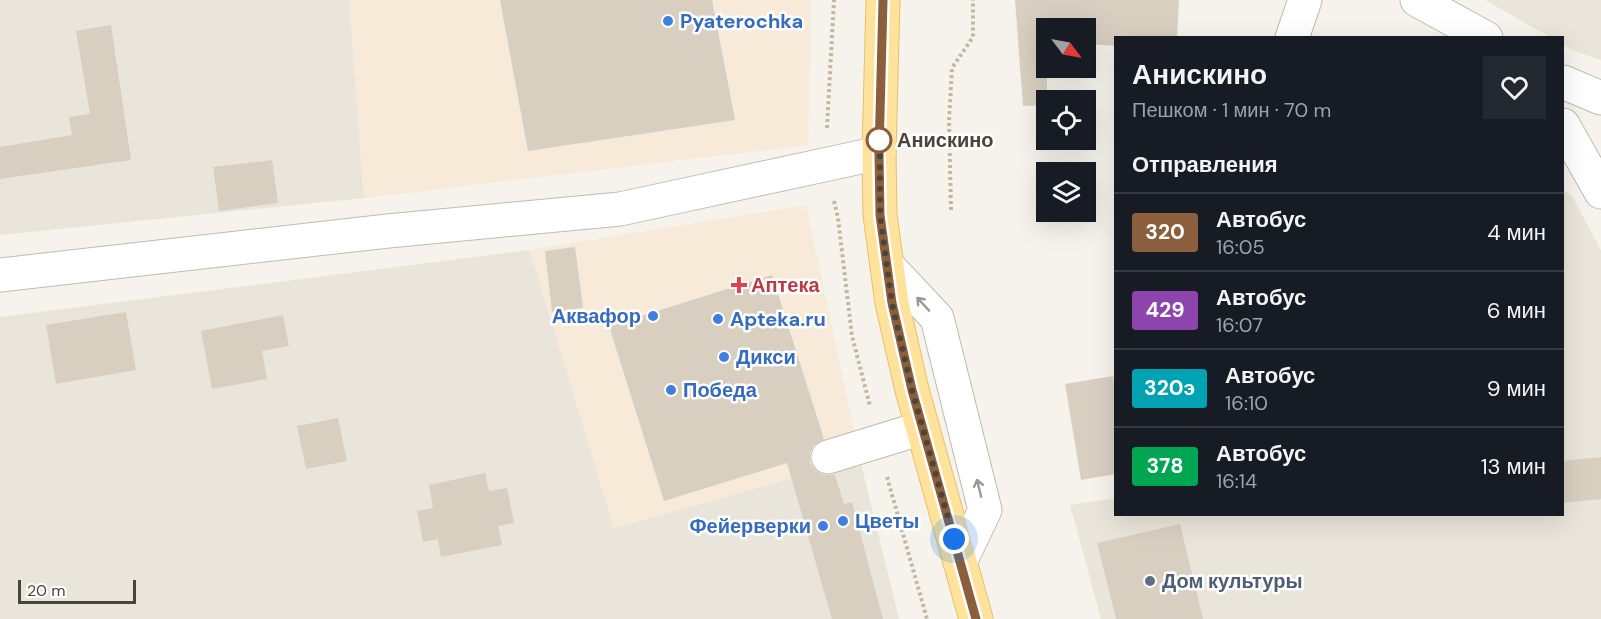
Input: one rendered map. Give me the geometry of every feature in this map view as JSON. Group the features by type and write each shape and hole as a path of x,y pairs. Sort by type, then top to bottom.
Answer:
{"main road":[{"path":"883,0 879,153 880,215 892,303 922,428 976,619"}],"street":[{"path":"1293,36 1305,0"},
{"path":"1417,0 1481,36"},
{"path":"1564,82 1601,98"},
{"path":"1564,126 1601,192"},
{"path":"0,275 388,231 620,209 879,153"},
{"path":"887,265 937,318 985,510 960,562"},
{"path":"828,457 922,428"}],"path":[{"path":"951,210 949,121 951,68 974,38 973,0"}],"shaded area":[{"path":"0,0 349,0 364,198 0,235"},
{"path":"349,0 811,0 808,145 364,198"},
{"path":"1485,0 1601,0 1601,60 1564,46 1564,36 1548,36"},
{"path":"1564,191 1572,196 1601,250 1601,619 1101,619 1070,505 1114,498 1114,516 1564,516"},
{"path":"806,205 860,459 614,528 530,250"},
{"path":"530,250 614,528 860,459 899,619 0,619 0,317"}],"building":[{"path":"500,0 712,0 735,120 528,151"},
{"path":"1015,0 1179,0 1177,36 1114,36 1114,46 1096,45 1096,18 1036,18 1036,78 1047,78 1047,90 1036,90 1036,105 1023,106"},
{"path":"111,25 131,160 0,179 0,147 72,135 69,117 90,114 76,31"},
{"path":"272,160 278,203 219,211 213,167"},
{"path":"575,247 583,308 552,312 545,251"},
{"path":"772,275 824,439 814,445 810,453 810,463 816,471 823,475 835,475 844,504 852,502 883,619 832,619 787,463 664,501 609,326"},
{"path":"126,312 136,370 56,384 46,325"},
{"path":"283,315 289,346 262,351 267,379 212,389 201,331"},
{"path":"1113,376 1114,474 1081,480 1065,384"},
{"path":"338,418 347,461 306,469 297,426"},
{"path":"1601,457 1601,499 1564,503 1564,461"},
{"path":"485,473 489,491 507,488 514,523 498,526 502,545 441,557 438,539 423,542 417,511 433,508 429,485"},
{"name":"Дом культуры","path":"1180,524 1203,619 1116,619 1097,543"}],"bus line":[{"name":"320","path":"883,0 879,153 880,215 892,303 912,390 976,619"}],"place":[{"name":"Pyaterochka","path":"668,21"},
{"name":"Анискино","path":"879,140"},
{"name":"Аптека","path":"739,285"},
{"name":"Аквафор","path":"653,316"},
{"name":"Apteka.ru","path":"718,319"},
{"name":"Дикси","path":"724,357"},
{"name":"Победа","path":"671,390"},
{"name":"Цветы","path":"843,521"},
{"name":"Фейерверки","path":"823,526"},
{"name":"Дом культуры","path":"1150,581"}],"route":[{"path":"879,140 880,132 880,215 892,303 912,390 954,539"}]}
